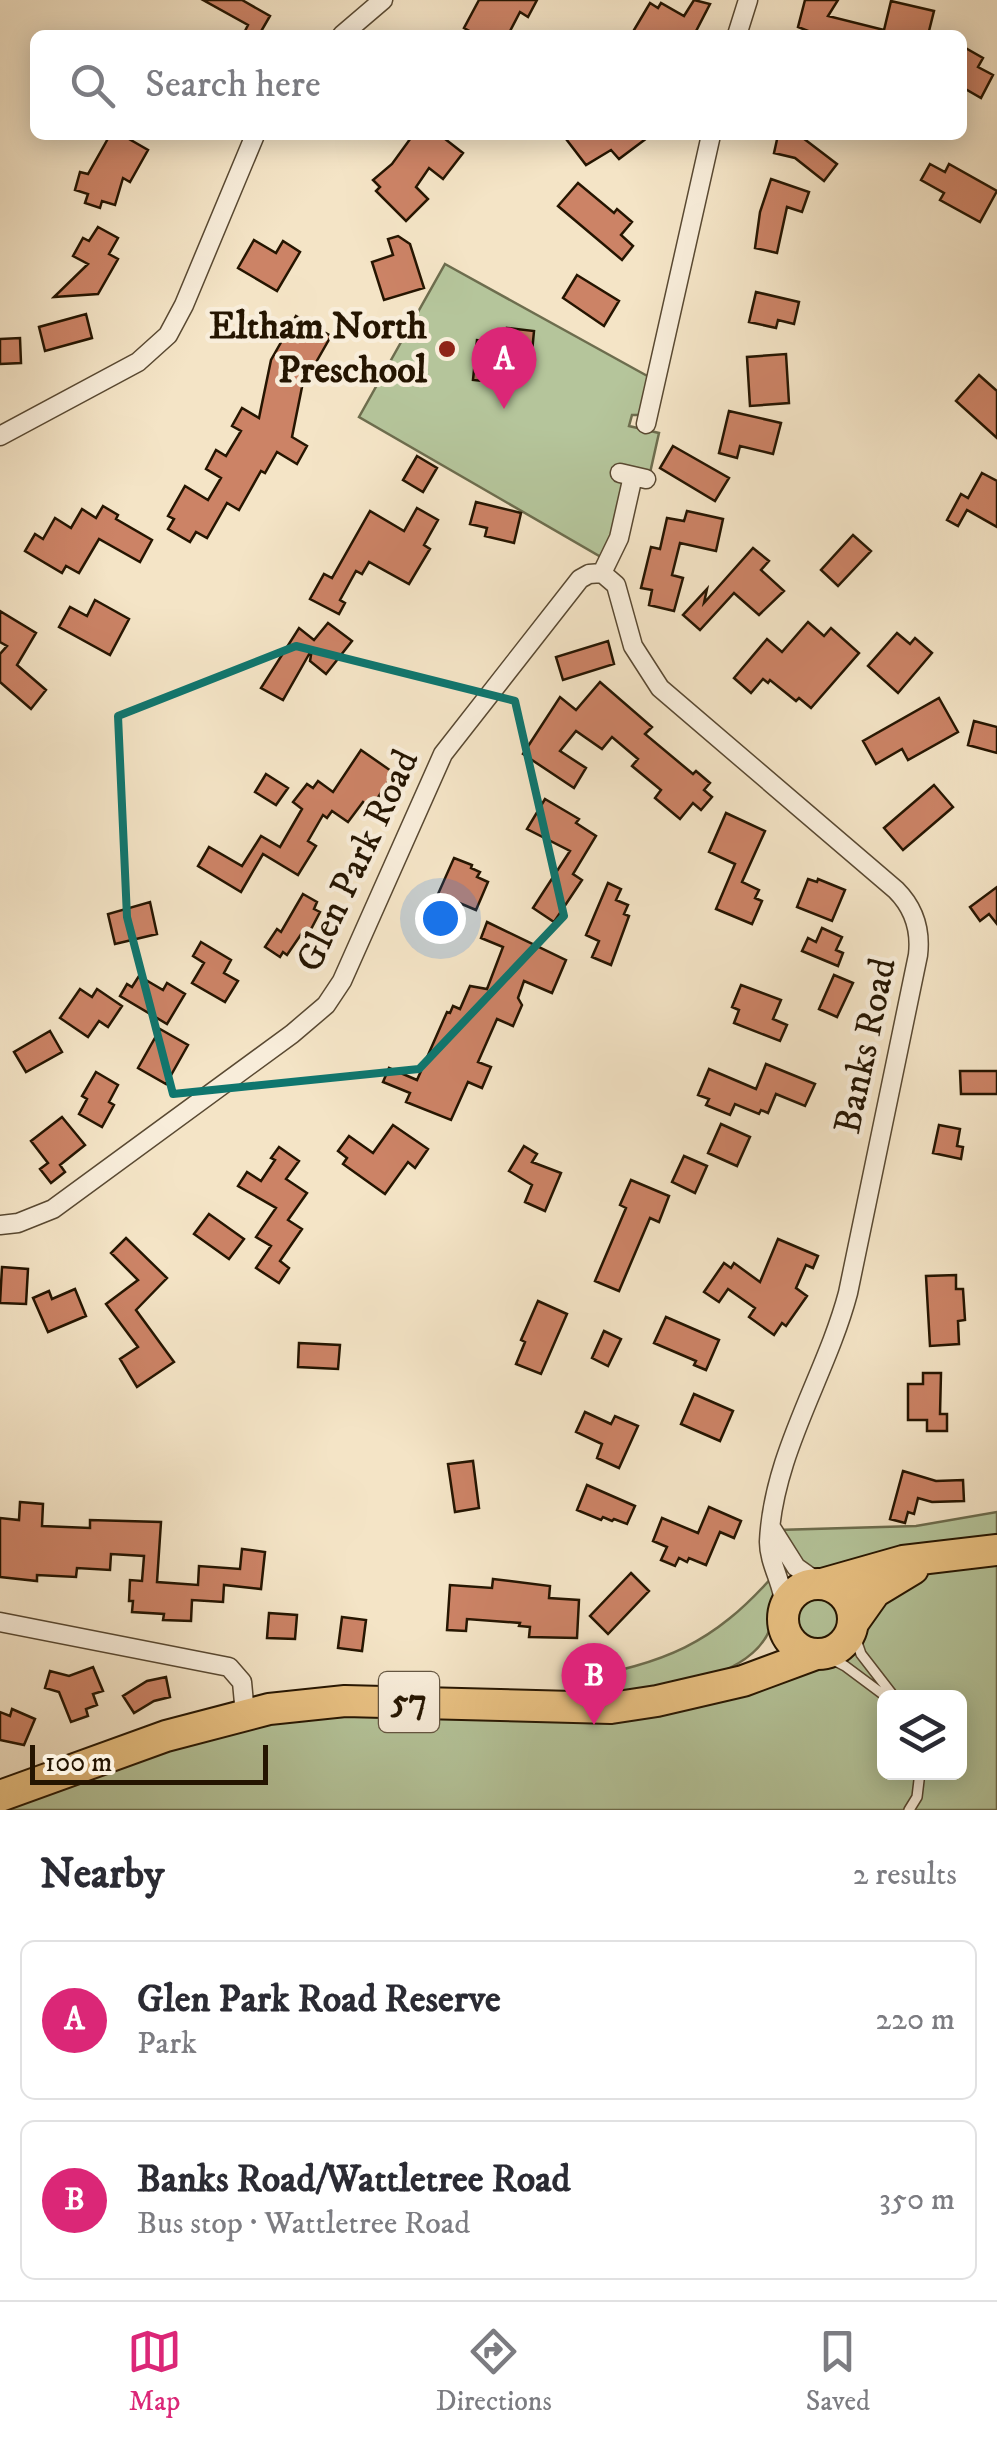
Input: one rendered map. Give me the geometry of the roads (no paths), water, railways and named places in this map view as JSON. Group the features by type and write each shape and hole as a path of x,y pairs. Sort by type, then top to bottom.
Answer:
{"main road":[{"name":"57","path":"715,1686 762,1652 798,1590 903,1561 997,1550"},
{"name":"57","path":"0,1796 166,1736 294,1705 344,1701 612,1708 760,1676 841,1646 884,1584 929,1560"},
{"path":"821,1584 845,1597 852,1625"},
{"path":"784,1614 790,1640 806,1652 819,1654"}],"street":[{"path":"348,30 383,0"},
{"path":"739,30 748,0"},
{"path":"0,436 138,362 168,335 184,306 253,140"},
{"path":"646,424 711,140"},
{"path":"602,573 619,538 633,476"},
{"name":"Glen Park Road","path":"0,1226 53,1209 326,1005 342,981 449,744 580,579 602,573"},
{"name":"Banks Road","path":"602,573 616,585 633,646 660,688 896,890 911,909 919,936 913,982 848,1293 788,1453 772,1529 771,1554 783,1587 784,1614"},
{"path":"772,1529 796,1567 821,1584"},
{"path":"0,1622 228,1667 242,1682 246,1714"}],"lane":[{"path":"852,1625 861,1654 886,1690"},
{"path":"819,1654 880,1690"},
{"path":"909,1810 917,1796 919,1780"}],"place":[{"name":"Eltham North Preschool","path":"447,349"},
{"name":"Glen Park Road Reserve","path":"504,409"},
{"name":"Banks Road/Wattletree Road","path":"594,1725"}]}
